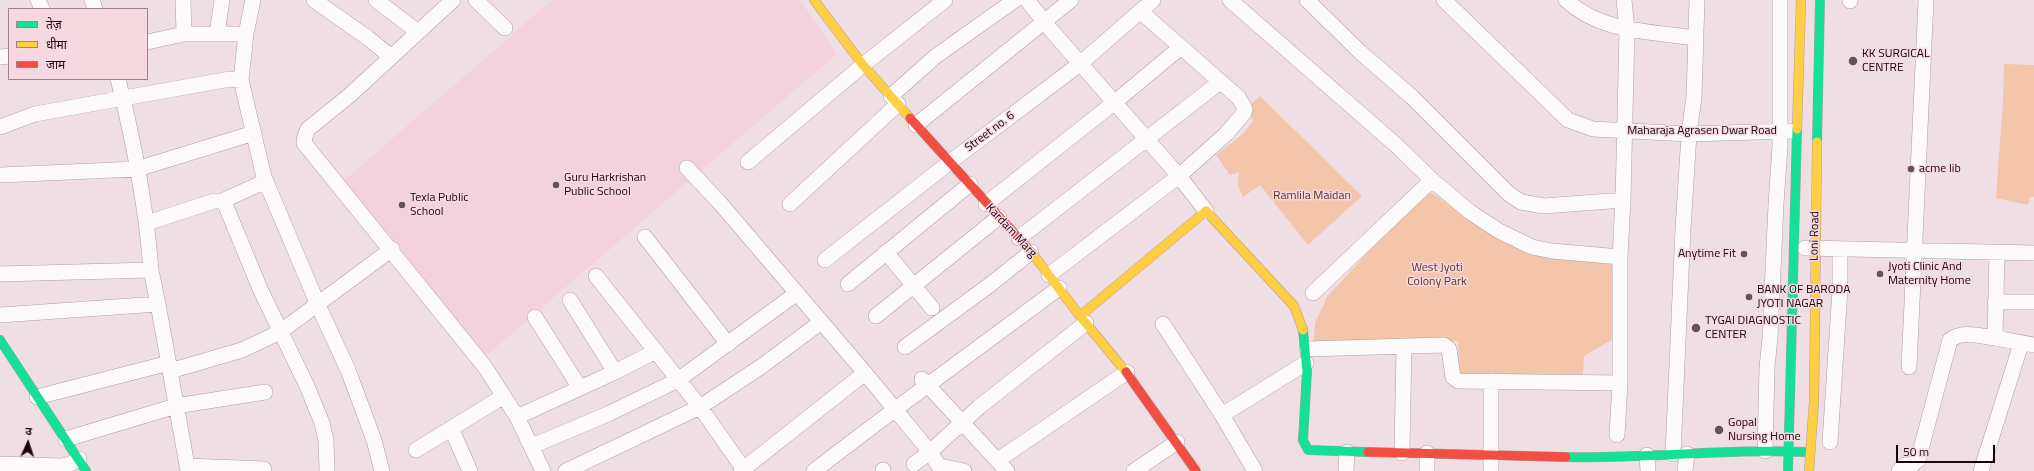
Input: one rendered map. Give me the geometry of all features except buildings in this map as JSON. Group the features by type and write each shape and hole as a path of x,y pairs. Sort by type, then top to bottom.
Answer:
{"main road":[{"name":"Kardam Marg","path":"814,0 836,32 863,65 970,184 986,204 1031,252 1083,320 1127,372 1196,471"},
{"name":"Loni Road","path":"1788,471 1801,0"},
{"name":"Loni Road","path":"1809,471 1814,401 1815,248 1820,0"},
{"path":"1083,320 1206,211 1294,306 1303,326 1307,356 1304,446 1308,450 1491,454 1610,464 1647,455 1765,451 1811,452"},
{"path":"0,340 83,465"}],"street":[{"path":"183,0 184,34"},
{"path":"217,34 222,0"},
{"path":"253,0 246,34 241,80 266,181 318,305 348,370 362,405 382,471"},
{"path":"314,0 392,57"},
{"path":"376,0 418,32"},
{"path":"453,0 392,57 308,129 304,144 306,149 392,249 485,367 517,417 543,471"},
{"path":"476,0 505,28"},
{"path":"748,162 863,65 945,0"},
{"path":"790,204 895,100 936,56 1015,0"},
{"path":"1027,0 1043,21 1179,176 1206,211"},
{"path":"916,125 1043,21 1071,0"},
{"name":"Street no. 6","path":"825,260 950,162 1081,63 1153,0"},
{"path":"1230,0 1396,145 1432,180 1470,212 1499,231 1532,247 1552,251 1620,256"},
{"path":"1307,0 1360,52 1412,97 1509,194 1521,202 1544,206 1623,200"},
{"name":"Maharaja Agrasen Dwar Road","path":"1444,0 1568,120 1593,129 1625,132 1689,134 1818,130"},
{"path":"1566,0 1590,17 1627,29 1695,38"},
{"path":"1617,435 1620,383 1620,256 1623,200 1627,29 1624,0"},
{"path":"1685,471 1680,454 1689,134 1694,97 1697,0"},
{"path":"1765,451 1766,368 1770,337 1780,132 1780,0"},
{"path":"1909,367 1926,0"},
{"path":"1049,275 1179,176 1226,134 1244,113 1245,108 1239,98 1140,11"},
{"path":"148,42 184,34 246,34"},
{"path":"986,204 1115,102 1181,47"},
{"path":"0,126 35,114 230,79 241,80"},
{"path":"118,80 148,223 151,270 188,469 264,469"},
{"path":"1019,238 1220,82"},
{"path":"0,176 137,169 254,133"},
{"path":"687,168 720,203 865,373 930,452 941,469 964,471"},
{"path":"1312,293 1432,180"},
{"path":"148,223 207,203 222,202 266,181"},
{"path":"848,284 970,184"},
{"path":"222,202 261,291 307,386 322,423 326,440 327,471"},
{"path":"876,316 999,217"},
{"path":"645,237 728,344"},
{"path":"1794,248 2034,253"},
{"path":"37,397 242,350 280,332 392,249"},
{"path":"1830,442 1840,289 1840,249"},
{"path":"886,252 932,308"},
{"path":"905,347 991,284 1031,252"},
{"path":"1995,338 1997,252"},
{"path":"0,274 151,270"},
{"path":"596,276 700,407 743,471 865,373"},
{"path":"814,471 894,409 925,382 1059,288"},
{"path":"532,446 608,414 678,380 797,293"},
{"path":"570,300 615,372"},
{"path":"1995,302 2034,302"},
{"path":"0,315 158,304"},
{"path":"535,318 580,388"},
{"path":"914,464 930,452 979,407 1083,320"},
{"path":"566,471 700,407 762,366 821,322"},
{"path":"1163,324 1222,415 1255,471"},
{"path":"1899,471 1904,465 1912,465 1918,460 1950,340 1955,336 1965,334 1995,338 2028,345 1980,471"},
{"path":"1222,415 1307,356 1404,346 1446,346 1449,349 1453,378 1456,380 1620,383"},
{"path":"1402,453 1404,346"},
{"path":"517,417 615,372 656,351"},
{"path":"925,382 1003,466 1127,372"},
{"path":"1491,381 1491,471"},
{"path":"66,439 176,406 265,392"},
{"path":"416,450 504,396"},
{"path":"451,428 470,471"},
{"path":"1134,471 1177,442"},
{"path":"1346,471 1347,452"},
{"path":"1427,453 1427,471"},
{"path":"1647,455 1648,471"},
{"path":"0,464 61,466 70,464 83,465"}],"shaded area":[{"name":"Guru Harkrishan Public School","path":"552,0 800,0 837,54 481,360 341,183"}],"green space":[{"path":"2004,64 2034,65 2034,197 2030,197 2028,205 1996,198"},
{"name":"Ramlila Maidan","path":"1260,96 1362,196 1308,245 1260,185 1243,197 1238,185 1239,172 1230,175 1216,155 1244,133 1253,121 1248,107"},
{"name":"West Jyoti Colony Park","path":"1430,192 1465,215 1543,255 1577,261 1615,263 1613,339 1584,356 1583,374 1459,379 1458,341 1313,346 1315,323 1327,297 1412,204"}],"traffic: fast":[{"path":"1817,142 1820,0"},
{"path":"1788,471 1797,129"},
{"path":"1303,330 1307,371 1303,440 1308,450 1368,452"},
{"path":"0,340 86,471"},
{"path":"1566,457 1747,451 1808,452"}],"traffic: slow":[{"path":"814,0 863,65 910,118"},
{"path":"1797,129 1801,0"},
{"path":"1809,471 1814,401 1817,142"},
{"path":"1080,316 1206,211 1294,306 1303,330"},
{"path":"1032,253 1080,316 1126,372"}],"traffic: jam":[{"path":"910,118 1032,253"},
{"path":"1126,372 1196,471"},
{"path":"1368,452 1566,457"}],"place":[{"name":"KK SURGICAL CENTRE","path":"1853,61"},
{"name":"acme lib","path":"1911,169"},
{"name":"Guru Harkrishan Public School","path":"556,185"},
{"name":"Texla Public School","path":"402,205"},
{"name":"Anytime Fit","path":"1744,254"},
{"name":"Jyoti Clinic And Maternity Home","path":"1880,274"},
{"name":"BANK OF BARODA JYOTI NAGAR","path":"1749,297"},
{"name":"TYGAI DIAGNOSTIC CENTER","path":"1696,328"},
{"name":"Gopal Nursing Home","path":"1719,430"}]}
